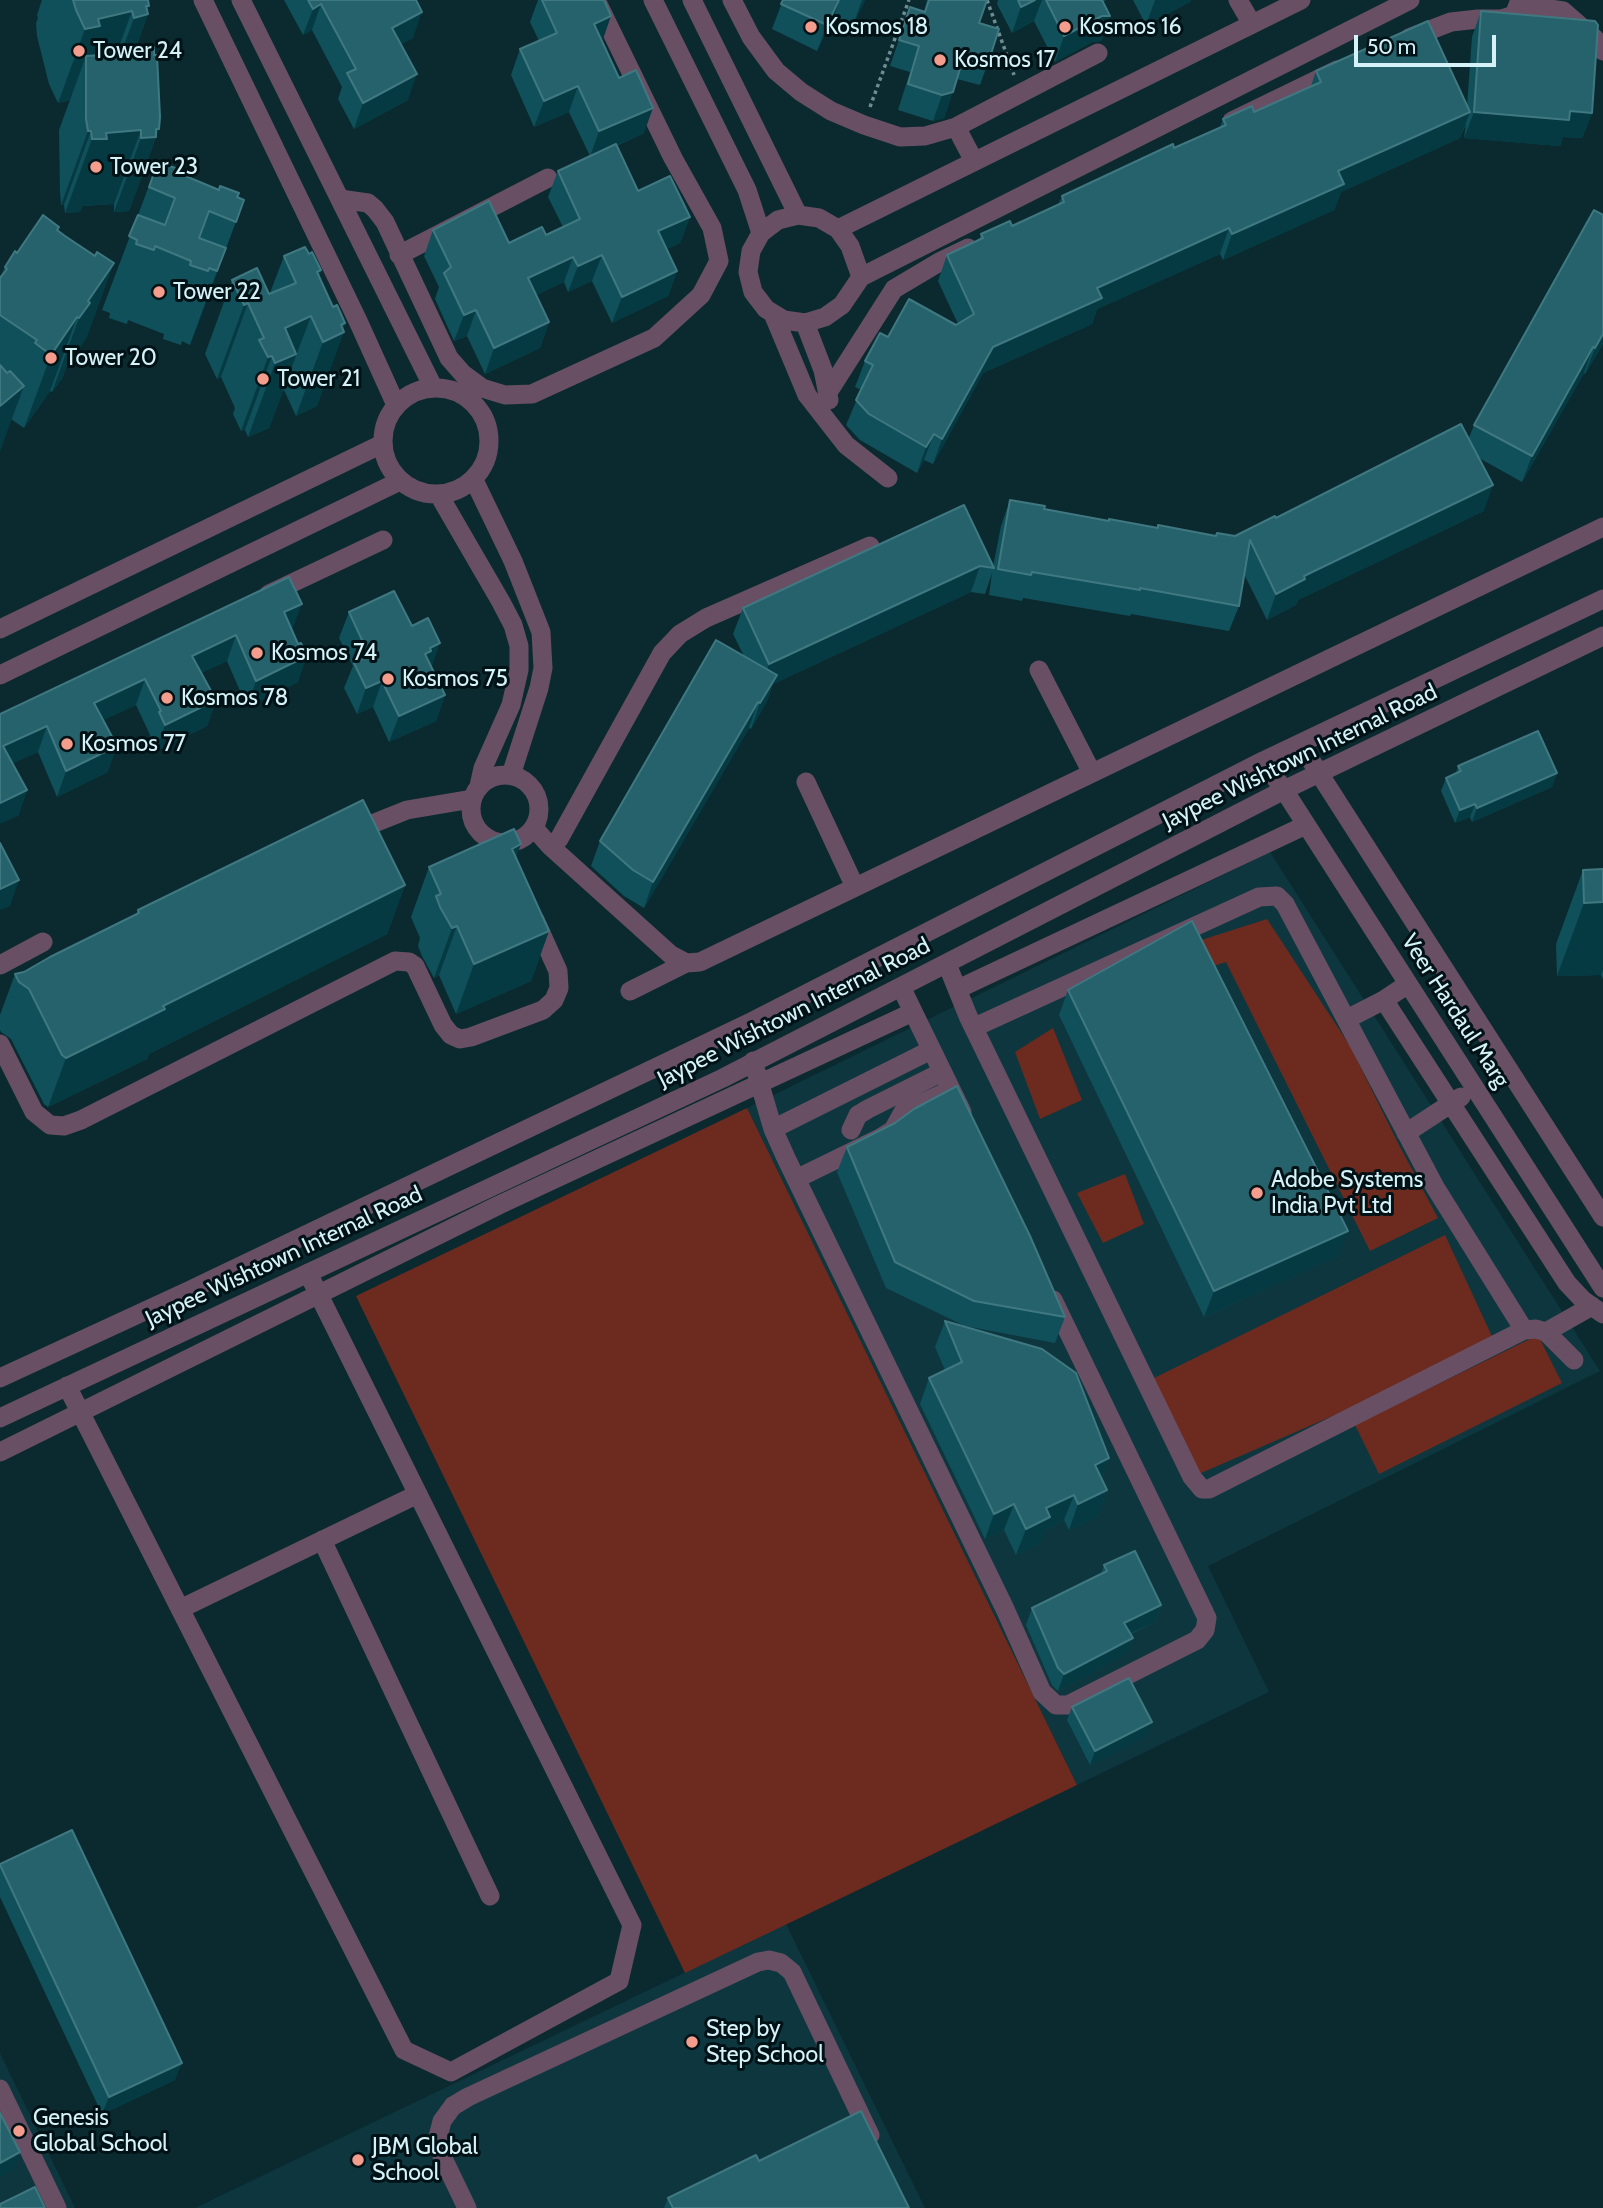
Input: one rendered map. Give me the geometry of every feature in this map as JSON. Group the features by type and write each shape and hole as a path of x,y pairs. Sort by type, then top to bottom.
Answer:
{"street":[{"path":"203,0 396,405"},
{"path":"241,0 433,387"},
{"path":"340,199 368,203 385,222 449,358 463,374 482,388 505,395 532,394 654,338 701,295 719,261 712,228 673,158 596,0"},
{"path":"653,0 747,190 761,233"},
{"path":"692,0 798,215"},
{"path":"732,0 751,37 776,71 801,92 831,111 900,137 925,136 956,127 1098,53"},
{"path":"1238,0 1252,24"},
{"path":"838,229 1301,0"},
{"path":"774,316 805,323 825,317 842,305 861,277 1410,0"},
{"path":"1396,44 1451,22 1501,19 1514,15 1520,2 1563,11 1595,39 1603,51"},
{"path":"1221,127 1349,65"},
{"path":"956,127 974,161"},
{"path":"400,255 548,178"},
{"path":"861,277 850,246 838,229 819,218 798,215 778,220 761,233 751,251 748,272 753,292 774,316 807,395 846,445 888,478"},
{"path":"829,391 894,289 941,261 990,238"},
{"path":"805,323 829,391 830,400 823,413"},
{"path":"433,387 454,390 472,401 485,417 490,438 487,458 474,480 459,489 439,495 418,491 400,481 387,464 382,444 385,423 396,405 413,392 433,387"},
{"path":"0,629 382,444"},
{"path":"474,480 513,561 541,632 543,668 539,688 511,775"},
{"path":"0,675 400,481"},
{"path":"336,840 407,810 476,793 488,779 499,775 511,775 526,782 536,795 540,811 534,828 505,850 483,836 471,813 476,793 483,768 511,705 519,670 519,646 513,625 501,602 439,495"},
{"path":"630,991 686,964 700,962 1603,527"},
{"path":"257,599 383,540"},
{"path":"550,846 559,839 662,653 680,634 706,618 870,546"},
{"name":"Jaypee Wishtown Internal Road","path":"0,1378 753,1020 1263,761 1603,599"},
{"name":"Jaypee Wishtown Internal Road","path":"0,1418 698,1090 1284,790 1603,636"},
{"path":"1039,670 1092,773"},
{"name":"Veer Hardaul Marg","path":"1301,745 1603,1217"},
{"name":"Veer Hardaul Marg","path":"1263,761 1603,1288"},
{"path":"806,782 855,887"},
{"path":"958,989 1306,825"},
{"path":"534,828 550,846 671,955 686,964"},
{"path":"975,1027 1268,895 1277,896 1285,904 1435,1187 1524,1330"},
{"path":"0,1044 34,1112 51,1125 64,1126 81,1121 395,961 409,962 415,966 443,1025 451,1035 460,1039 471,1037 543,1010 554,1000 559,988 558,971 530,908"},
{"path":"0,965 43,942"},
{"path":"947,964 1192,1477 1202,1489 1209,1489 1524,1330 1546,1332 1574,1360"},
{"path":"1347,1019 1408,984"},
{"path":"901,987 969,1127"},
{"path":"1384,1000 1567,1283 1597,1310 1546,1332"},
{"path":"0,1452 499,1205 913,1012"},
{"path":"773,1129 931,1050"},
{"path":"753,1061 773,1129 1042,1692 1056,1705 1068,1705 1197,1640 1205,1630 1208,1618 1047,1288"},
{"path":"851,1130 858,1115 942,1072"},
{"path":"1406,1133 1476,1088"},
{"path":"796,1179 880,1138 893,1130 903,1112 951,1090"},
{"path":"67,1386 404,2050 451,2072 619,1981 632,1925 308,1273"},
{"path":"180,1609 418,1494"},
{"path":"322,1540 490,1896"},
{"path":"467,2208 442,2156 438,2137 442,2121 453,2106 758,1962 769,1960 781,1963 792,1972 876,2146"},
{"path":"0,2089 57,2208"}],"path":[{"path":"864,125 909,0"},
{"path":"986,0 1021,94"}],"shaded area":[{"name":"Adobe Systems India Pvt Ltd","path":"1270,852 1600,1371 1208,1566 1269,1692 1077,1785 747,1108"},
{"path":"1267,919 1350,1046 1438,1218 1370,1251 1226,962 1204,969 1195,942"},
{"path":"1053,1028 1082,1100 1040,1119 1015,1052"},
{"path":"747,1108 1077,1785 685,1973 356,1296"},
{"path":"1125,1174 1144,1224 1103,1243 1077,1193"},
{"path":"1445,1235 1496,1345 1192,1477 1146,1382"},
{"path":"1538,1335 1562,1383 1379,1474 1355,1425"},
{"name":"Step by Step School","path":"786,1924 925,2208 195,2208"},
{"name":"Genesis Global School","path":"0,2053 75,2208 0,2208"}],"building":[{"path":"73,0 148,0 148,14 134,18 132,11 98,19 100,26 85,29"},
{"path":"308,0 416,0 422,12 392,28 417,74 363,103 347,73 356,69 321,4 313,9"},
{"path":"542,0 604,0 611,16 594,24 619,78 636,70 653,108 599,131 578,86 544,101 520,49 557,33"},
{"path":"783,0 839,0 827,25 781,4"},
{"name":"Kosmos 17","path":"929,0 987,0 979,23 999,29 989,60 965,52 953,92 942,95 908,84 919,46 899,40 910,7 925,12"},
{"path":"1018,0 1035,0 1021,7"},
{"path":"1046,0 1102,0 1110,16 1102,16 1064,36"},
{"path":"1481,11 1595,21 1598,25 1592,113 1570,111 1569,120 1474,112"},
{"path":"1428,21 1470,112 1338,171 1344,184 1232,234 1229,228 1097,288 1102,298 993,347 942,439 934,434 926,447 869,414 856,400 873,365 865,361 880,333 888,337 909,299 956,325 974,314 947,255 983,238 981,234 1010,221 1012,226 1064,202 1062,196 1173,144 1174,148 1226,125 1223,119 1252,106 1254,112 1321,82 1316,71"},
{"path":"138,47 154,47 154,55 157,55 160,117 156,137 141,138 141,130 106,133 107,139 92,139 86,119 86,56 139,53"},
{"path":"616,144 638,191 670,176 690,217 658,231 677,271 622,297 602,255 578,266 573,257 528,278 549,322 494,348 476,310 464,315 444,273 451,267 433,230 489,201 509,243 542,227 546,235 580,219 558,171"},
{"path":"158,162 184,171 183,175 219,190 220,186 239,193 237,197 244,200 236,222 209,211 199,238 226,248 217,271 190,265 191,261 155,246 154,250 136,244 137,240 129,236 138,215 165,225 175,198 149,187"},
{"path":"1594,210 1603,215 1603,334 1595,348 1593,347 1532,456 1474,425"},
{"path":"43,215 59,227 57,230 65,236 95,256 97,252 114,263 88,301 90,303 51,355 35,343 37,340 0,315 0,278 15,251 17,253"},
{"path":"305,247 309,254 312,252 321,270 317,272 333,307 337,305 345,323 341,325 344,332 323,342 311,316 285,328 296,354 275,363 272,356 268,357 259,340 264,338 248,303 244,305 232,280 257,268 269,294 296,283 284,256"},
{"path":"0,365 24,386 0,406"},
{"path":"1461,424 1493,485 1304,576 1305,579 1276,594 1250,540 1239,606 1140,588 998,569 1010,500 1109,521 1158,528 1158,525 1216,536 1217,533 1235,536"},
{"path":"964,505 994,568 980,566 769,664 743,608"},
{"path":"289,577 302,604 284,612 298,644 301,643 307,656 256,681 236,635 192,656 216,700 165,725 145,679 94,703 117,746 66,771 47,726 3,746 27,790 0,803 0,714"},
{"path":"394,591 412,626 428,618 440,643 425,654 445,695 399,716 382,681 366,688 354,663 368,653 349,612"},
{"path":"716,640 777,675 760,703 758,702 653,882 633,870 600,841"},
{"path":"1538,731 1557,773 1477,808 1475,804 1460,810 1446,778 1461,771 1458,766"},
{"path":"363,800 405,885 163,1006 165,1009 66,1058 62,1055 29,989 19,982 15,974 24,972 139,913 138,910"},
{"path":"514,829 521,844 512,849 549,931 474,964 457,926 452,928 440,907 436,896 441,894 429,867"},
{"path":"0,843 19,880 0,889"},
{"path":"1603,869 1603,902 1584,903 1583,870"},
{"path":"1192,921 1348,1231 1214,1291 1068,990"},
{"path":"957,1086 1030,1236 1065,1317 974,1301 895,1262 847,1147 895,1123 914,1109"},
{"path":"945,1321 1042,1349 1076,1373 1109,1458 1095,1465 1107,1490 1078,1504 1074,1495 1046,1508 1050,1517 1026,1529 1014,1504 994,1514 929,1378 962,1362"},
{"path":"1135,1551 1161,1605 1124,1623 1133,1638 1064,1674 1058,1668 1032,1608 1107,1571 1104,1565"},
{"path":"1129,1678 1152,1722 1095,1751 1072,1707"},
{"path":"72,1830 182,2063 109,2097 0,1865"},
{"path":"861,2111 909,2208 673,2208 668,2198 756,2155 759,2161"},
{"path":"0,2113 20,2152 0,2163"},
{"path":"35,2187 45,2208 0,2208 0,2204"}],"place":[{"name":"Kosmos 18","path":"811,27"},
{"name":"Kosmos 16","path":"1065,27"},
{"name":"Tower 24","path":"79,51"},
{"name":"Kosmos 17","path":"940,60"},
{"name":"Tower 23","path":"96,167"},
{"name":"Tower 22","path":"159,292"},
{"name":"Tower 20","path":"51,358"},
{"name":"Tower 21","path":"263,379"},
{"name":"Kosmos 74","path":"257,653"},
{"name":"Kosmos 75","path":"388,679"},
{"name":"Kosmos 78","path":"167,698"},
{"name":"Kosmos 77","path":"67,744"},
{"name":"Adobe Systems India Pvt Ltd","path":"1257,1193"},
{"name":"Step by Step School","path":"692,2042"},
{"name":"Genesis Global School","path":"19,2131"},
{"name":"JBM Global School","path":"358,2160"}]}
